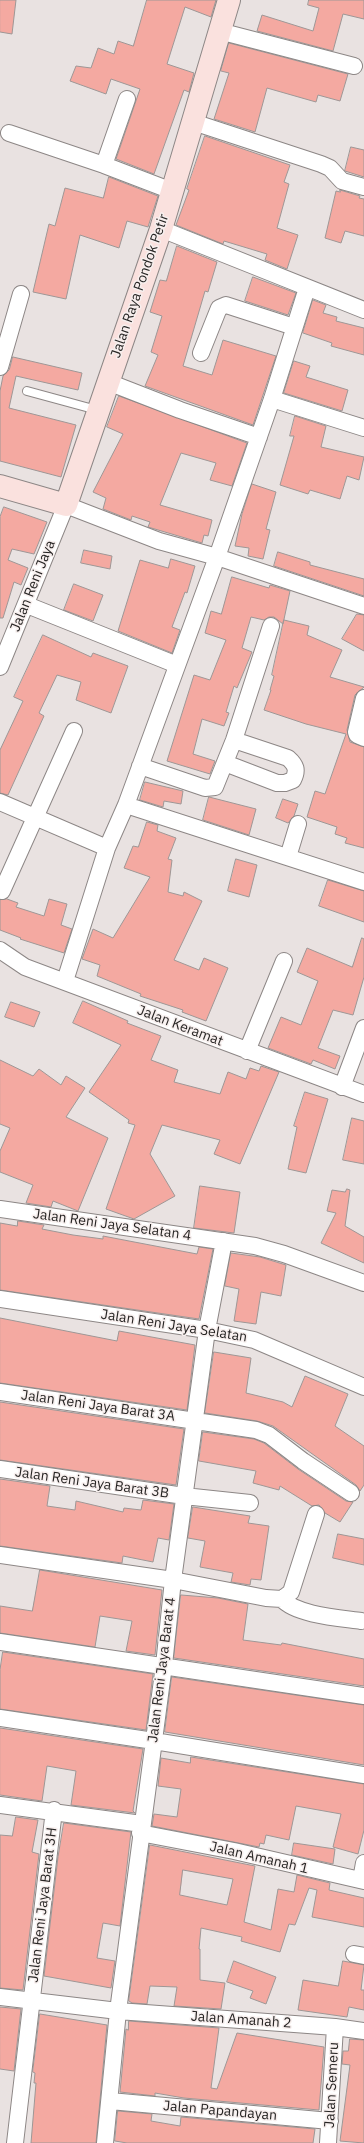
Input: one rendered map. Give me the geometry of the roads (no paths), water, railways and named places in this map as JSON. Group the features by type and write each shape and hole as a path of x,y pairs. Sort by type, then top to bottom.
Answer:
{"main road":[{"name":"Jalan Raya Pondok Petir","path":"66,505 161,229 229,0"},
{"path":"0,486 66,505"}],"street":[{"path":"220,31 354,66"},
{"path":"104,165 127,99"},
{"path":"193,122 321,164 330,168 342,181 364,187"},
{"path":"9,133 172,190"},
{"path":"161,229 364,310"},
{"path":"65,981 107,848 126,805 217,557 272,399 307,288"},
{"path":"0,367 21,294"},
{"path":"201,353 219,308 226,305 294,327"},
{"path":"108,382 180,410 259,437"},
{"path":"272,399 364,428"},
{"path":"66,505 159,541 217,557 364,606"},
{"name":"Jalan Reni Jaya","path":"0,667 66,505"},
{"path":"26,605 177,665"},
{"path":"140,766 211,789 214,787 234,740 271,626"},
{"path":"364,698 356,732 357,735 364,738"},
{"path":"2,891 74,731"},
{"path":"225,763 278,783 285,783 293,780 297,773 294,764 288,758 234,740"},
{"path":"0,802 107,848"},
{"path":"126,805 364,882"},
{"path":"288,857 298,824"},
{"name":"Jalan Keramat","path":"0,950 26,967 364,1094"},
{"path":"247,1051 284,961"},
{"path":"342,1087 364,1028"},
{"name":"Jalan Reni Jaya Selatan 4","path":"0,1209 224,1241 284,1254 364,1283"},
{"name":"Jalan Reni Jaya Barat 4","path":"105,2143 118,2011 141,1828 164,1665 184,1496 207,1330 224,1241"},
{"name":"Jalan Reni Jaya Selatan","path":"0,1299 207,1330 254,1340 364,1387"},
{"name":"Jalan Reni Jaya Barat 3A","path":"0,1392 195,1421 234,1425 269,1435 303,1461 351,1493"},
{"name":"Jalan Reni Jaya Barat 3B","path":"0,1469 184,1496 250,1503"},
{"path":"0,1555 173,1580 266,1598 282,1599 291,1592 316,1514"},
{"path":"282,1599 287,1606 361,1621"},
{"path":"0,1642 164,1665 364,1696"},
{"path":"0,1718 364,1775"},
{"name":"Jalan Amanah 1","path":"0,1804 54,1810 141,1828 362,1880 364,1863"},
{"name":"Jalan Reni Jaya Barat 3H","path":"15,2143 54,1810"},
{"name":"Jalan Amanah 2","path":"0,1997 118,2011 335,2027 364,2031"},
{"name":"Jalan Semeru","path":"328,2143 335,2027"},
{"name":"Jalan Papandayan","path":"110,2101 330,2121"}],"lane":[{"path":"27,392 98,410"}]}
